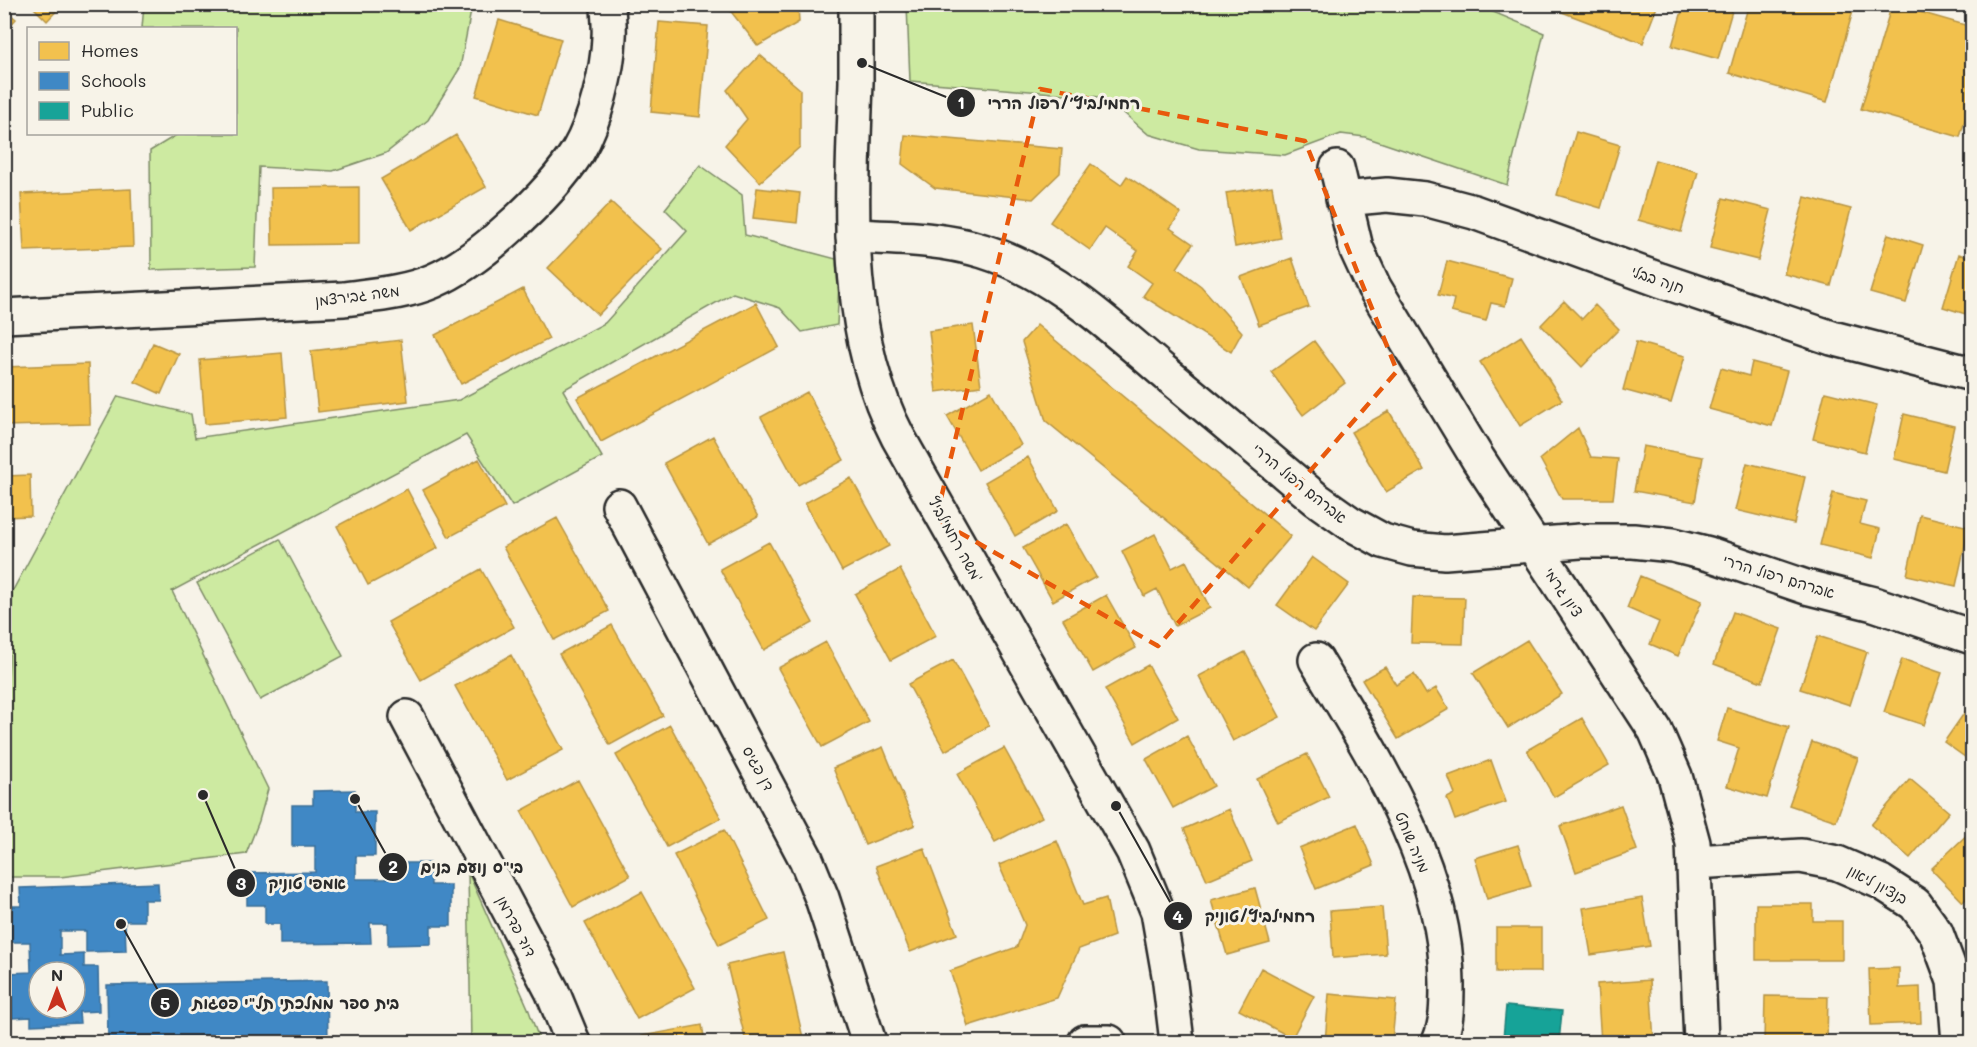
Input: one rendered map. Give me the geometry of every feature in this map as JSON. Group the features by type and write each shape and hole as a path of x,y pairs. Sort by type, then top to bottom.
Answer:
{"street":[{"name":"משה גבירצמן","path":"4,316 344,299 395,292 432,281 465,264 501,235 552,187 578,150 592,118 603,76 609,37 608,4"},
{"name":"משה רחמילביץ'","path":"856,4 853,236 863,329 869,359 886,414 1133,851 1158,912 1170,975 1177,1042"},
{"name":"חנה בבלי","path":"1340,184 1387,195 1425,199 1464,210 1832,338 1972,374"},
{"name":"ציון גרמי","path":"1340,184 1356,248 1374,287 1478,459 1655,730 1675,776 1693,843 1701,1042"},
{"name":"אברהם רפול הררי","path":"853,236 920,239 982,250 1018,263 1051,280 1093,311 1316,499 1350,523 1383,541 1412,549 1445,552 1580,541 1633,541 1673,545 1708,554 1806,587 1874,604 1972,637"},
{"name":"דן פגיס","path":"619,506 806,859 822,898 868,1042"},
{"name":"מניה שוחט","path":"1316,660 1376,760 1405,819 1430,880 1443,933 1447,970 1447,1008 1439,1042"},
{"name":"דוד פדרמן","path":"407,717 552,991 573,1042"},
{"name":"בנציון ליאון","path":"1694,862 1801,856 1837,862 1881,882 1914,904 1936,933 1954,981 1959,1042"},
{"path":"1085,1042 1109,1042"}],"highlighted area":[{"path":"1040,89 1305,141 1397,371 1158,646 936,519"}],"green space":[{"path":"1474,4 1544,33 1507,185 1365,137 1341,134 1285,155 1199,149 1148,134 1117,107 1100,97 910,81 907,5"},
{"path":"144,5 470,5 471,11 460,68 428,120 386,153 333,171 259,167 255,267 151,270 150,151 176,135 237,135 237,27 142,27"},
{"path":"700,165 742,195 745,235 840,260 837,325 802,332 780,308 733,293 563,390 602,457 512,506 466,435 172,591 268,789 246,854 60,877 9,877 5,872 4,716 7,702 12,592 118,396 191,414 195,438 459,400 605,323 687,231 665,209"},
{"path":"280,539 343,656 260,700 197,583"},
{"path":"468,872 528,1008 540,1042 471,1042"}],"building: Homes":[{"path":"30,4 63,4 47,21"},
{"path":"725,4 798,4 799,22 758,46"},
{"path":"1541,4 1658,4 1643,43"},
{"path":"1684,4 1734,4 1718,59 1672,46"},
{"path":"1749,4 1855,4 1827,102 1729,73"},
{"path":"1892,4 1972,27 1972,96 1960,137 1861,109"},
{"path":"4,9 16,19 4,32"},
{"path":"499,20 561,39 538,115 476,96"},
{"path":"659,22 708,26 700,117 651,112"},
{"path":"760,55 800,89 800,147 760,182 725,145 747,119 727,90"},
{"path":"8,76 10,137 4,137 4,77"},
{"path":"1576,132 1620,145 1601,208 1557,195"},
{"path":"456,135 486,187 411,230 381,179"},
{"path":"905,135 1062,149 1060,173 1033,199 935,188 902,164"},
{"path":"1655,160 1698,172 1681,232 1638,220"},
{"path":"1091,164 1121,185 1127,176 1181,213 1170,228 1193,244 1177,268 1201,286 1242,332 1231,352 1143,296 1152,283 1128,266 1138,251 1105,228 1090,250 1050,222"},
{"path":"1272,186 1281,238 1235,247 1226,193"},
{"path":"359,187 359,244 272,245 271,188"},
{"path":"757,188 800,193 797,223 753,218"},
{"path":"131,189 133,247 24,251 21,194"},
{"path":"1805,197 1851,209 1831,286 1784,274"},
{"path":"1723,198 1771,210 1758,260 1710,248"},
{"path":"611,202 662,249 598,315 548,268"},
{"path":"1888,234 1923,245 1906,303 1870,293"},
{"path":"1959,254 1972,259 1972,316 1943,307"},
{"path":"1292,258 1309,307 1259,325 1241,277"},
{"path":"1447,261 1512,278 1505,306 1491,303 1486,321 1451,312 1454,299 1438,295"},
{"path":"523,289 549,339 461,384 435,335"},
{"path":"1564,301 1582,319 1595,305 1619,329 1582,367 1541,325"},
{"path":"756,303 779,347 601,442 577,398"},
{"path":"973,325 981,386 936,392 929,331"},
{"path":"1037,325 1291,536 1248,587 1046,421 1022,342"},
{"path":"1521,336 1562,400 1520,426 1480,362"},
{"path":"401,340 408,401 318,412 311,351"},
{"path":"1314,341 1345,383 1303,415 1271,372"},
{"path":"1636,342 1685,356 1671,403 1623,390"},
{"path":"153,343 179,354 161,394 135,382"},
{"path":"282,353 287,417 205,424 200,360"},
{"path":"1752,362 1787,371 1772,426 1709,409 1721,368 1749,376"},
{"path":"88,364 90,424 4,426 4,367"},
{"path":"991,391 1021,445 978,470 947,416"},
{"path":"807,392 844,460 798,485 761,417"},
{"path":"1825,392 1877,405 1865,452 1813,439"},
{"path":"1389,411 1424,470 1386,492 1351,432"},
{"path":"1904,414 1954,426 1944,471 1894,459"},
{"path":"1578,428 1591,457 1618,459 1613,499 1562,499 1540,459"},
{"path":"713,436 758,517 708,544 664,463"},
{"path":"1643,446 1703,457 1695,502 1634,491"},
{"path":"1028,457 1058,511 1015,536 985,482"},
{"path":"479,459 505,507 449,537 423,490"},
{"path":"1747,463 1805,477 1794,524 1735,510"},
{"path":"4,466 5,476 30,475 31,516 4,517"},
{"path":"851,478 889,546 842,571 805,503"},
{"path":"407,489 438,548 368,585 337,526"},
{"path":"1833,493 1866,501 1860,524 1880,529 1873,558 1820,545"},
{"path":"1920,515 1969,527 1956,586 1907,575"},
{"path":"557,518 609,611 554,640 503,547"},
{"path":"1066,524 1096,577 1053,601 1023,548"},
{"path":"1155,534 1172,568 1186,561 1210,608 1175,626 1157,589 1144,596 1122,551"},
{"path":"769,542 813,623 764,650 720,569"},
{"path":"1312,557 1349,584 1314,631 1277,605"},
{"path":"481,569 514,627 421,680 388,622"},
{"path":"900,569 936,636 891,660 855,594"},
{"path":"1640,576 1702,601 1678,656 1650,644 1659,622 1627,608"},
{"path":"1106,595 1136,648 1093,672 1063,619"},
{"path":"1413,597 1465,598 1463,644 1411,643"},
{"path":"1733,612 1781,629 1762,682 1714,664"},
{"path":"612,625 663,716 610,745 559,654"},
{"path":"1818,636 1867,652 1850,705 1800,689"},
{"path":"1527,640 1562,694 1508,728 1473,673"},
{"path":"826,642 869,722 822,747 778,668"},
{"path":"1245,652 1280,717 1233,741 1199,676"},
{"path":"511,655 563,750 507,780 455,686"},
{"path":"1902,659 1942,673 1924,725 1884,712"},
{"path":"953,660 989,726 945,751 908,684"},
{"path":"1148,665 1178,718 1135,743 1105,689"},
{"path":"1385,667 1396,685 1414,674 1426,694 1436,688 1449,709 1398,739 1362,680"},
{"path":"1972,702 1972,762 1944,742"},
{"path":"1727,708 1789,727 1767,798 1727,786 1739,748 1717,741"},
{"path":"1582,718 1609,765 1554,797 1527,750"},
{"path":"670,725 721,818 667,847 616,755"},
{"path":"1187,736 1214,786 1173,808 1146,759"},
{"path":"1812,742 1858,758 1836,821 1789,805"},
{"path":"883,747 915,825 865,845 833,768"},
{"path":"1004,748 1042,817 995,842 957,774"},
{"path":"1307,754 1329,797 1278,822 1257,779"},
{"path":"1491,760 1506,802 1455,820 1447,798 1455,794 1448,776"},
{"path":"1910,779 1949,812 1910,858 1871,825"},
{"path":"578,780 630,876 573,907 521,811"},
{"path":"1621,805 1637,850 1576,872 1560,826"},
{"path":"1229,809 1252,861 1207,880 1184,829"},
{"path":"1357,824 1374,865 1316,889 1299,848"},
{"path":"724,830 769,920 719,945 674,855"},
{"path":"1972,830 1972,893 1963,902 1931,869"},
{"path":"1057,841 1083,905 1106,898 1114,936 1079,949 1057,998 968,1026 950,971 1017,947 1025,925 999,865"},
{"path":"1518,845 1531,886 1487,899 1475,858"},
{"path":"924,848 957,934 910,952 876,866"},
{"path":"1255,888 1270,943 1227,955 1211,900"},
{"path":"642,892 695,988 637,1019 585,923"},
{"path":"1642,898 1650,946 1591,955 1583,908"},
{"path":"1756,904 1813,904 1813,921 1842,921 1842,960 1756,960"},
{"path":"1382,907 1386,954 1333,958 1330,911"},
{"path":"1496,928 1541,928 1541,972 1496,972"},
{"path":"783,952 804,1042 746,1042 727,965"},
{"path":"1261,968 1314,996 1292,1038 1239,1010"},
{"path":"1899,968 1899,988 1920,987 1921,1023 1871,1025 1869,969"},
{"path":"1650,980 1654,1042 1601,1042 1597,984"},
{"path":"1329,994 1396,1000 1392,1042 1325,1042"},
{"path":"1765,996 1828,997 1827,1042 1764,1042"},
{"path":"702,1025 705,1042 643,1042 642,1036"},
{"path":"4,1040 40,1040 40,1042 4,1042"}],"building: Schools":[{"path":"355,790 355,812 375,812 375,856 356,856 356,879 386,879 386,863 430,863 431,885 451,885 451,926 431,926 431,944 388,945 388,923 370,923 371,943 280,944 280,924 265,924 265,905 247,905 247,873 315,872 315,846 292,846 292,805 313,805 313,791"},
{"path":"158,883 159,900 144,900 144,921 125,921 126,951 86,952 86,931 60,931 60,955 84,954 84,960 31,960 30,942 7,942 7,958 4,958 4,906 21,906 20,888"},
{"path":"87,967 98,967 99,1011 87,1012"},
{"path":"27,972 27,1017 12,1018 10,973"},
{"path":"327,981 328,1042 108,1042 107,985"},
{"path":"31,1020 80,1020 80,1023 31,1025"}],"building: Public":[{"path":"1506,1006 1562,1011 1559,1042 1515,1042 1515,1039 1503,1038"}],"place":[{"name":"רחמילביץ׳/רפול הררי","path":"862,63"},
{"name":"אמפי טוניק","path":"203,795"},
{"name":"בי\"ס נועם בנים","path":"355,799"},
{"name":"רחמילביץ/טוניק","path":"1116,806"},
{"name":"בית ספר ממלכתי תל\"י פסגות","path":"121,924"}]}
